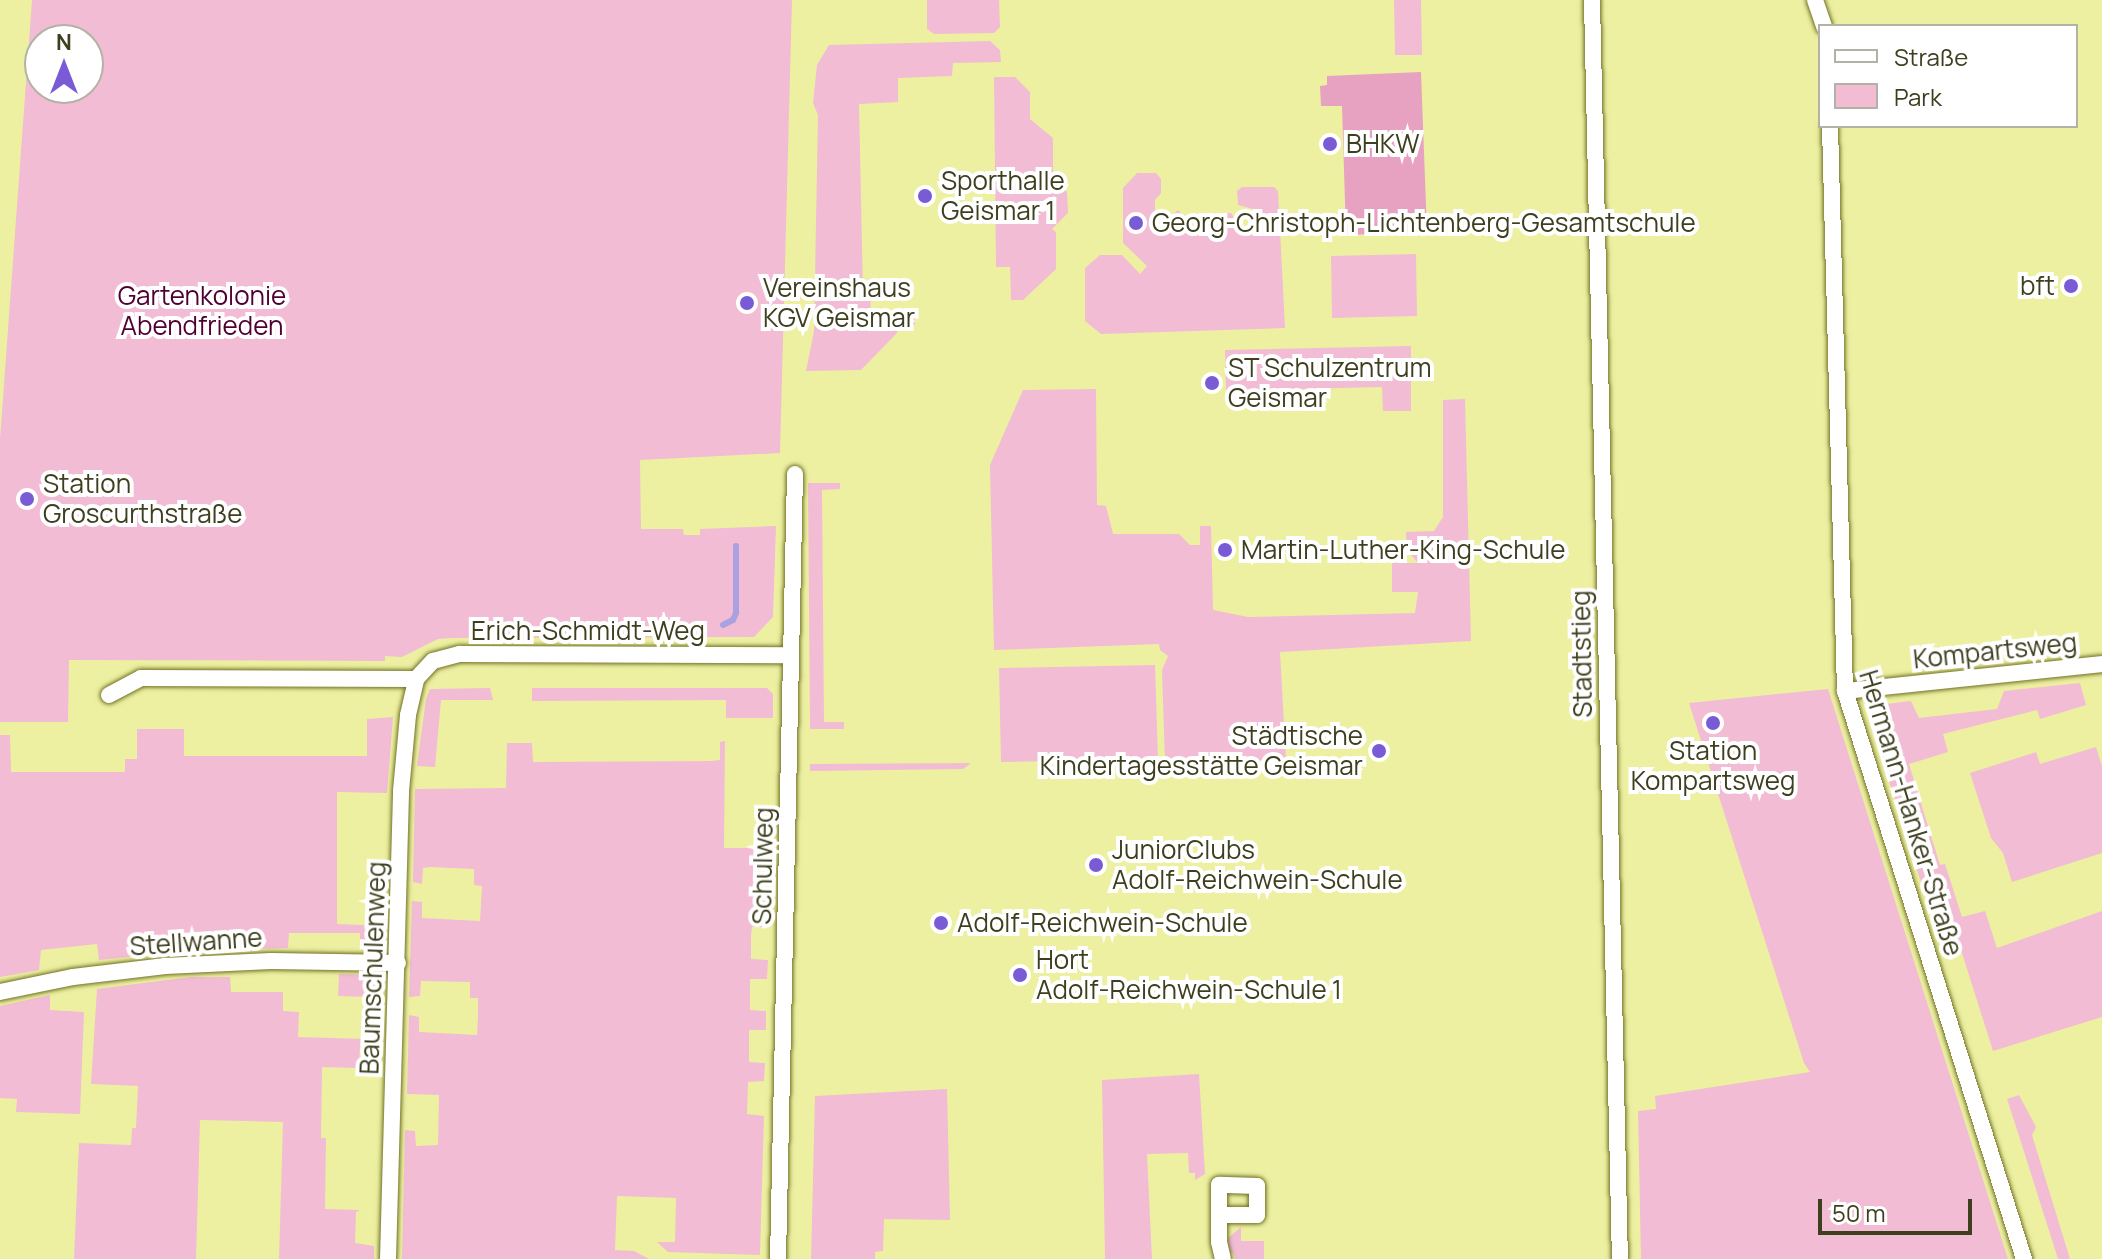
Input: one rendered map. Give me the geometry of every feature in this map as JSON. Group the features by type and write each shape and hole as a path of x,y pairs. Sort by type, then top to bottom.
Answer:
{"street":[{"name":"Stadtstieg","path":"1592,0 1620,1259"},
{"path":"1815,0 1823,24"},
{"name":"Hermann-Hanker-Straße","path":"1830,128 1845,691 2024,1259"},
{"name":"Schulweg","path":"778,1259 795,474"},
{"name":"Erich-Schmidt-Weg","path":"416,679 433,661 460,654 791,655"},
{"name":"Kompartsweg","path":"1845,691 2102,664"},
{"path":"109,695 141,678 416,679"},
{"name":"Baumschulenweg","path":"388,1259 401,791 408,715 416,679"},
{"name":"Stellwanne","path":"0,992 73,977 165,966 271,961 398,963"},
{"path":"1219,1215 1223,1259"}],"green space":[{"name":"Gartenkolonie Abendfrieden","path":"32,0 792,0 780,453 640,460 641,529 683,529 684,535 700,535 700,529 776,526 773,617 754,637 452,638 438,639 402,657 385,656 385,661 69,660 68,722 0,722 0,439 24,104 104,104 104,24 30,24"},
{"path":"927,0 999,0 1000,27 994,33 934,34 927,29"},
{"path":"1394,0 1421,0 1422,55 1395,55"},
{"path":"990,41 1000,50 1001,62 953,63 952,76 898,78 898,102 859,104 863,293 870,293 871,315 914,314 915,325 898,325 897,333 861,370 806,371 814,331 818,115 813,103 817,65 829,45"},
{"path":"994,77 1015,77 1030,92 1030,119 1053,138 1053,174 1047,181 1057,181 1067,192 1068,213 1052,229 1056,232 1056,269 1023,300 1011,300 1010,267 996,267"},
{"path":"1137,173 1156,173 1161,179 1161,193 1155,200 1155,211 1162,217 1171,217 1178,210 1183,216 1192,216 1192,224 1197,229 1205,229 1213,213 1231,213 1243,231 1254,231 1259,225 1258,214 1253,209 1238,205 1237,191 1242,187 1274,187 1278,191 1285,328 1101,334 1085,321 1085,268 1100,255 1122,255 1140,274 1147,266 1123,243 1123,188"},
{"path":"1416,254 1417,316 1332,318 1331,256"},
{"path":"1411,346 1411,411 1383,411 1382,387 1226,391 1225,350"},
{"path":"1096,389 1097,505 1106,506 1113,534 1179,534 1190,545 1200,545 1200,526 1211,526 1213,610 1248,617 1415,613 1418,592 1392,592 1392,563 1418,563 1407,550 1406,532 1434,531 1443,517 1443,400 1465,399 1471,641 1280,652 1286,760 1165,762 1162,670 1168,656 1160,650 1159,644 994,650 990,465 1023,390"},
{"path":"808,483 840,483 840,489 822,490 824,722 844,722 844,729 810,729"},
{"path":"1155,665 1158,759 1001,762 999,668"},
{"path":"2080,683 2086,705 2040,719 2037,710 1943,734 1948,752 1909,764 1940,865 1945,864 1962,917 1985,911 1997,948 2102,911 2102,1017 1993,1051 1942,890 1925,895 1872,727 1886,704 1911,701 1919,718 1997,709 2004,691"},
{"path":"490,688 493,700 441,700 435,767 417,766 430,689"},
{"path":"532,688 767,688 773,694 773,718 726,718 726,700 532,701"},
{"path":"1828,689 2008,1259 1641,1259 1638,1111 1656,1109 1655,1096 1810,1072 1804,1063 1689,703"},
{"path":"393,717 387,793 337,792 337,924 382,926 374,944 360,948 360,933 289,933 288,948 227,950 225,934 168,938 169,953 99,960 97,944 41,950 39,970 0,977 0,735 10,735 11,772 125,772 125,759 137,759 137,729 184,729 184,756 367,756 367,719"},
{"path":"725,741 724,848 771,848 768,927 752,927 751,935 751,959 768,960 767,979 750,979 750,1010 766,1011 766,1030 749,1030 749,1062 765,1063 764,1081 748,1082 747,1114 764,1116 760,1255 668,1252 657,1242 675,1242 676,1198 617,1196 615,1250 634,1251 649,1259 402,1259 405,1130 415,1131 416,1146 438,1145 439,1095 407,1094 409,1015 419,1017 419,1032 477,1035 478,1016 478,998 470,998 470,982 421,981 420,996 409,997 412,901 422,902 422,918 480,921 482,886 474,885 474,869 423,868 422,884 413,882 415,789 506,788 507,743 532,743 533,762 711,761 720,760 720,742"},
{"path":"2096,747 2102,766 2102,853 2012,882 2003,853 1991,838 1970,773 2036,752 2040,764"},
{"path":"971,763 963,769 810,771 810,764"},
{"path":"339,974 370,975 381,985 381,1016 372,1016 372,997 338,996"},
{"path":"191,977 230,977 231,992 283,992 283,1011 299,1012 298,1037 364,1039 360,1044 359,1068 322,1067 321,1138 326,1138 325,1209 360,1210 356,1212 355,1243 374,1246 374,1259 279,1259 283,1122 200,1120 196,1259 74,1259 79,1143 131,1145 132,1128 136,1128 138,1086 91,1084 97,989"},
{"path":"50,995 50,1010 84,1012 80,1114 16,1112 17,1099 0,1098 0,1006"},
{"path":"1199,1074 1205,1174 1195,1180 1195,1173 1189,1173 1188,1153 1147,1154 1152,1259 1105,1259 1102,1080"},
{"path":"947,1089 950,1220 884,1219 883,1251 875,1252 875,1259 811,1259 815,1096"},
{"path":"2019,1095 2036,1127 2032,1135 2070,1259 2058,1259 2007,1099"},
{"path":"1241,1227 1241,1241 1264,1241 1264,1259 1235,1259 1234,1254 1228,1251 1228,1238"}],"shaded area":[{"path":"1421,72 1427,232 1346,235 1342,106 1321,106 1320,86 1327,85 1327,76"}],"waterway":[{"path":"723,625 733,620 736,613 736,546"}],"place":[{"name":"BHKW","path":"1330,144"},
{"name":"Sporthalle Geismar 1","path":"925,196"},
{"name":"Georg-Christoph-Lichtenberg-Gesamtschule","path":"1136,223"},
{"name":"bft","path":"2071,286"},
{"name":"Vereinshaus KGV Geismar","path":"747,303"},
{"name":"ST Schulzentrum Geismar","path":"1212,383"},
{"name":"Station Groscurthstraße","path":"27,499"},
{"name":"Martin-Luther-King-Schule","path":"1225,550"},
{"name":"Station Kompartsweg","path":"1713,723"},
{"name":"Städtische Kindertagesstätte Geismar","path":"1379,751"},
{"name":"JuniorClubs Adolf-Reichwein-Schule","path":"1096,865"},
{"name":"Adolf-Reichwein-Schule","path":"941,923"},
{"name":"Hort Adolf-Reichwein-Schule 1","path":"1020,975"}]}
